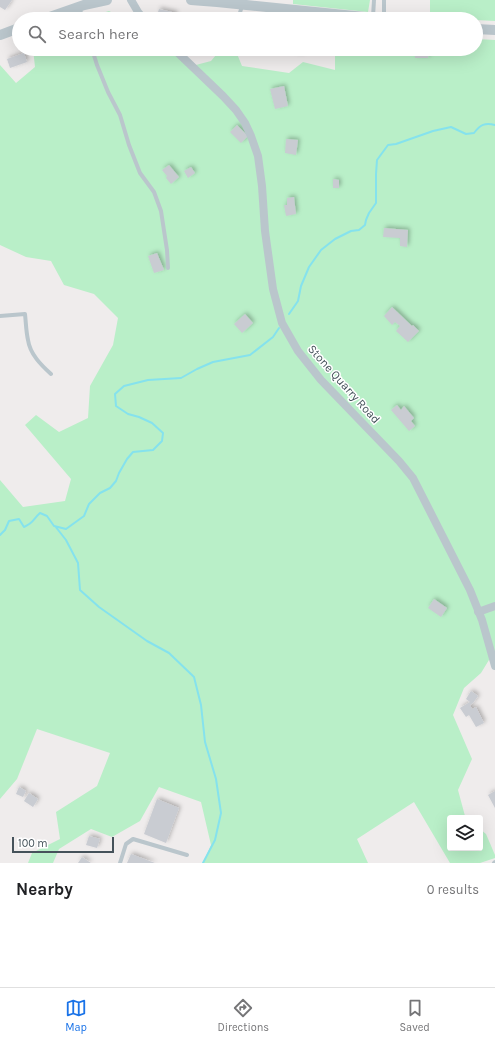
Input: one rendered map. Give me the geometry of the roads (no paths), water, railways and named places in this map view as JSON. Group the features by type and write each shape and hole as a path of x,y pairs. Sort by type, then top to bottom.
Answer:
{"street":[{"path":"64,12 107,0"},
{"path":"131,0 139,12"},
{"path":"191,0 242,2 324,12"},
{"path":"483,29 495,30"},
{"path":"0,35 12,31"},
{"name":"Stone Quarry Road","path":"181,56 236,110 245,123 251,136 258,156 265,231 273,290 282,323 298,352 321,380 399,461 413,478 470,590 482,620 495,666"},
{"path":"478,612 495,606"}],"lane":[{"path":"373,12 374,0"},
{"path":"384,0 384,12"},
{"path":"240,12 242,2"},
{"path":"79,7 80,12"},
{"path":"94,56 120,115 129,145 140,173 154,192 161,211 167,250 168,268"},
{"path":"0,316 25,314 28,341 33,354 51,374"},
{"path":"120,863 126,844 133,839 187,855"}],"waterway":[{"path":"289,314 298,301 301,286 309,267 321,250 335,239 351,231 359,230 365,225 369,213 376,203 377,160 388,145 396,144 433,131 451,127 466,134 474,133 483,125 495,125"},
{"path":"0,535 5,530 9,521 19,519 24,527 32,522 40,513 47,516 54,526 66,529 84,516 89,504 100,493 110,488 116,481 127,459 133,452 153,450 162,441 163,433 152,423 128,414 116,406 115,394 124,386 148,380 181,378 213,362 250,355 273,337 279,328"},
{"path":"55,526 66,540 78,563 80,590 99,607 147,641 169,653 194,677 201,705 205,742 216,779 221,813 215,840 203,863"}]}
